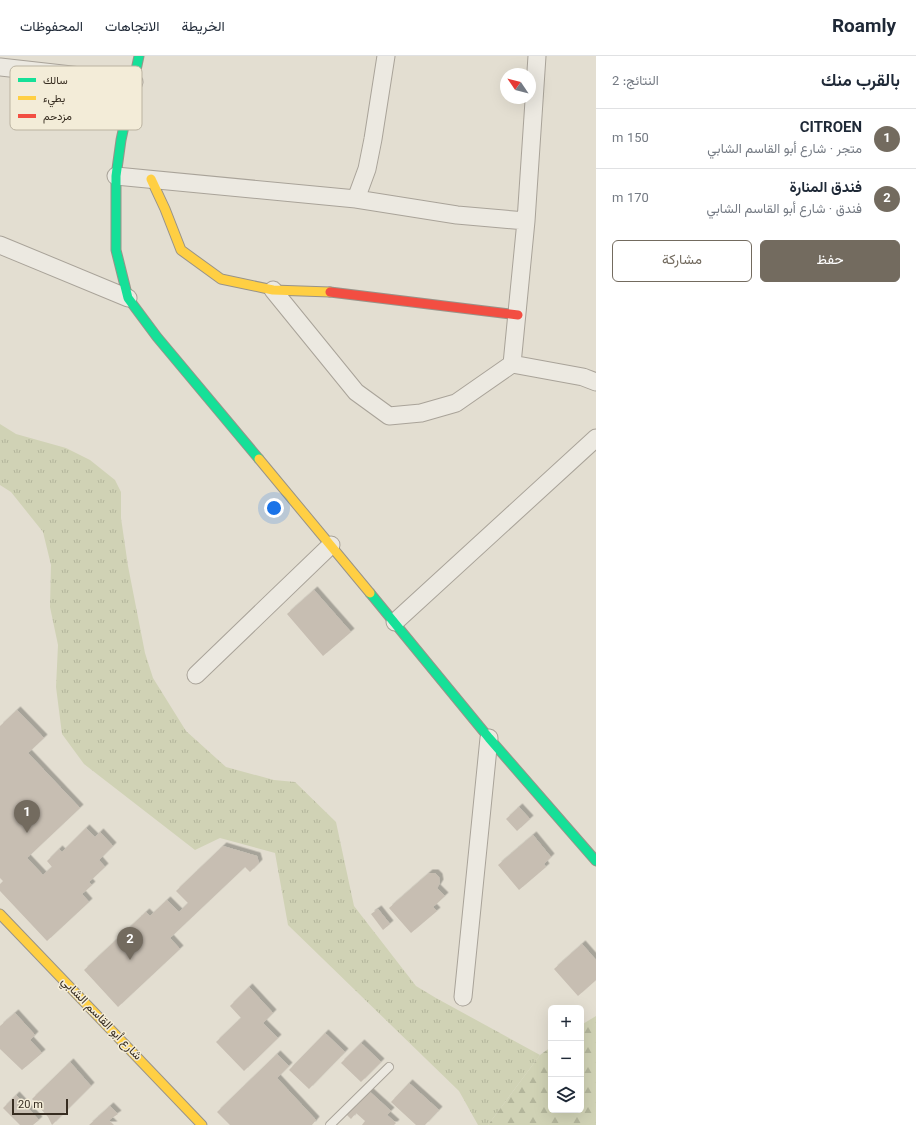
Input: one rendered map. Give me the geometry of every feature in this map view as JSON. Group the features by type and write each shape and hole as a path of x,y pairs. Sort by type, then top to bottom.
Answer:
{"street":[{"path":"137,66 139,56"},
{"path":"356,199 367,169 372,147 386,56"},
{"path":"512,364 526,221 537,56"},
{"path":"0,67 10,68"},
{"path":"123,130 116,176 116,250 128,298 200,390 395,622 489,738 596,861"},
{"path":"116,176 356,199 457,215 526,221"},
{"path":"151,179 165,209 181,250 221,279 273,290 326,291 518,315"},
{"path":"0,245 128,298"},
{"path":"273,290 356,392 389,416 421,413 456,403 512,364 584,377 596,382"},
{"path":"395,622 596,438"},
{"path":"196,675 331,545"},
{"path":"463,997 489,738"},
{"name":"شارع أبو القاسم الشابي","path":"0,914 202,1125"}],"lane":[{"path":"330,1125 389,1067"}],"green space":[{"path":"0,424 16,434 66,448 90,460 115,480 121,492 121,518 128,566 145,653 153,678 186,731 226,767 274,780 295,782 336,822 354,906 416,986 540,1055 488,1125 478,1125 459,1091 288,925 275,853 220,838 195,850 84,764 62,734 56,687 58,645 50,607 51,565 43,532 11,492 0,485"},
{"path":"596,1016 596,1125 488,1125 540,1055 548,1049 548,1113 584,1113 584,1023"}],"building":[{"path":"314,590 351,632 323,656 287,614"},
{"path":"17,710 44,738 28,753 80,808 27,858 43,875 52,867 47,861 59,849 62,852 86,828 95,837 100,832 113,846 99,860 105,867 89,882 92,885 82,894 89,902 47,941 0,891 0,884 3,881 0,878 0,726"},
{"path":"519,807 530,819 517,831 506,819"},
{"path":"533,835 551,857 544,864 546,867 519,890 498,865"},
{"path":"223,846 257,856 259,863 250,872 245,867 170,938 180,949 118,1007 84,970 146,912 150,916 167,900 179,912 188,903 176,891"},
{"path":"429,873 435,873 439,877 440,883 437,888 445,896 433,907 437,911 411,933 389,908"},
{"path":"378,909 390,924 383,930 371,914"},
{"path":"582,944 596,960 596,980 578,996 554,969"},
{"path":"249,987 273,1013 263,1023 278,1038 244,1071 216,1042 241,1018 230,1006"},
{"path":"15,1013 35,1035 30,1040 42,1053 22,1070 0,1049 0,1026"},
{"path":"325,1033 345,1052 309,1089 289,1070"},
{"path":"361,1043 381,1062 361,1082 341,1063"},
{"path":"277,1054 289,1066 277,1078 316,1120 312,1125 230,1125 217,1112"},
{"path":"70,1062 91,1086 52,1125 48,1117 32,1099"},
{"path":"409,1083 439,1110 425,1125 416,1125 391,1102"},
{"path":"369,1091 391,1111 387,1115 396,1123 394,1125 362,1125 365,1121 356,1113 351,1119 346,1114"},
{"path":"16,1095 39,1120 33,1125 20,1125 3,1108"},
{"path":"110,1106 118,1114 109,1120 114,1125 89,1125"}],"traffic: fast":[{"path":"137,66 139,56"},
{"path":"123,130 116,176 116,250 128,298 157,337 259,459"},
{"path":"370,593 489,738 596,861"}],"traffic: slow":[{"path":"151,179 165,209 181,250 221,279 273,290 330,292"},
{"path":"259,459 370,593"},
{"path":"0,914 202,1125"}],"traffic: jam":[{"path":"330,292 518,315"}],"place":[{"name":"CITROEN","path":"27,833"},
{"name":"فندق المنارة","path":"130,960"}]}
